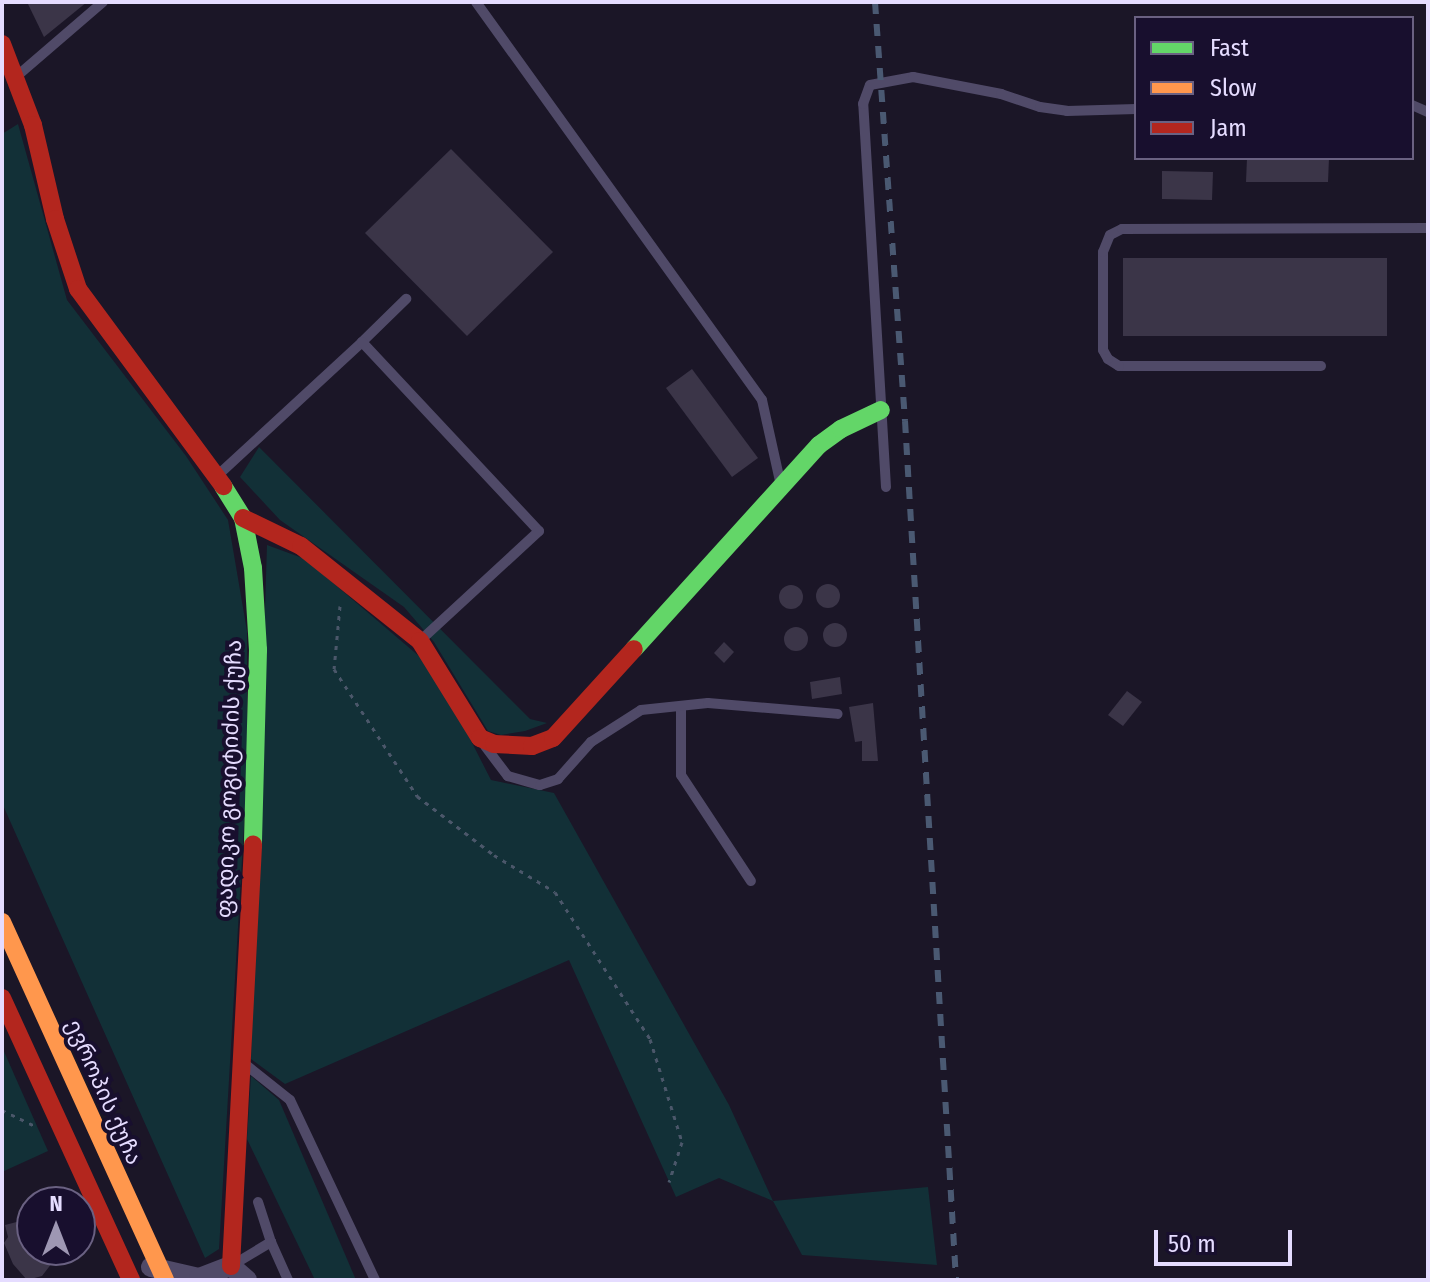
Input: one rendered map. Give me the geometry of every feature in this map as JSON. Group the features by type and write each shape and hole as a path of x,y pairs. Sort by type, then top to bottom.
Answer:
{"street":[{"name":"ფადიკო გოგიტიძის ქუჩა","path":"2,44 33,125 55,219 78,289 217,476 243,518 253,568 258,650 258,756 241,1061 239,1273"},
{"path":"243,518 301,546 420,641 480,738 510,746 532,746 553,738 819,445 841,429 881,410"},
{"name":"ევროპის ქუჩა","path":"2,922 162,1274"},
{"path":"2,998 124,1274 199,1278 239,1273"}],"lane":[{"path":"16,77 103,2"},
{"path":"476,2 762,400 781,487"},
{"path":"886,487 863,104 870,85 913,77 1067,111 1134,109"},
{"path":"1321,366 1119,366 1108,359 1103,350 1103,252 1110,235 1122,229 1428,228"},
{"path":"217,476 406,299"},
{"path":"362,342 539,531 420,641"},
{"path":"480,738 492,760 508,776 540,785 558,779 591,742 641,710 708,703 838,714"},
{"path":"681,706 681,775 751,881"},
{"path":"241,1061 290,1100 375,1280"},
{"path":"258,1202 288,1280"},
{"path":"239,1273 271,1242"}],"path":[{"path":"342,578 334,669 417,796 494,855 555,892 650,1039 682,1142 669,1182"},
{"path":"2,1110 43,1130"}],"green space":[{"path":"18,124 67,300 186,456 228,520 247,631 247,775 219,1249 205,1258 2,803 2,134"},
{"path":"259,447 530,719 547,723 501,735 488,731 434,642 404,607 280,520 240,477"},
{"path":"267,545 305,559 420,657 465,729 491,780 554,793 729,1105 773,1201 719,1178 676,1197 569,960 285,1084 251,1059"},
{"path":"2,1047 48,1151 2,1172"},
{"path":"251,1076 279,1100 356,1280 315,1280 247,1139"},
{"path":"928,1187 937,1265 802,1255 773,1201"}],"building":[{"path":"27,2 87,2 44,37"},
{"path":"451,149 553,252 467,336 365,233"},
{"path":"1247,160 1329,160 1328,182 1246,182"},
{"path":"1162,171 1213,172 1212,200 1162,199"},
{"path":"1123,258 1387,258 1387,336 1123,336"},
{"path":"692,369 758,458 732,477 666,388"},
{"path":"828,584 837,587 840,596 837,605 828,608 819,605 816,596 819,587"},
{"path":"791,585 800,588 803,597 800,606 791,609 782,606 779,597 782,588"},
{"path":"835,623 844,626 847,635 844,644 835,647 826,644 823,635 826,626"},
{"path":"796,627 805,630 808,639 805,648 796,651 787,648 784,639 787,630"},
{"path":"724,642 734,652 724,663 714,653"},
{"path":"840,677 842,694 812,699 810,682"},
{"path":"1127,691 1142,702 1123,726 1108,715"},
{"path":"873,703 878,761 862,761 862,741 855,742 849,707"},
{"path":"16,1222 16,1266 50,1266 42,1276 27,1280 13,1264 4,1243 8,1237 5,1225"}],"railway":[{"path":"875,2 905,421 956,1280"}],"traffic: fast":[{"path":"634,649 819,445 841,429 881,410"},
{"path":"223,486 243,518 253,568 258,650 253,845"}],"traffic: slow":[{"path":"2,922 165,1280"}],"traffic: jam":[{"path":"2,44 33,125 55,219 78,289 223,486"},
{"path":"243,518 301,546 420,641 480,738 494,744 532,746 553,738 634,649"},
{"path":"231,1266 253,845"},
{"path":"2,998 131,1280"}]}
